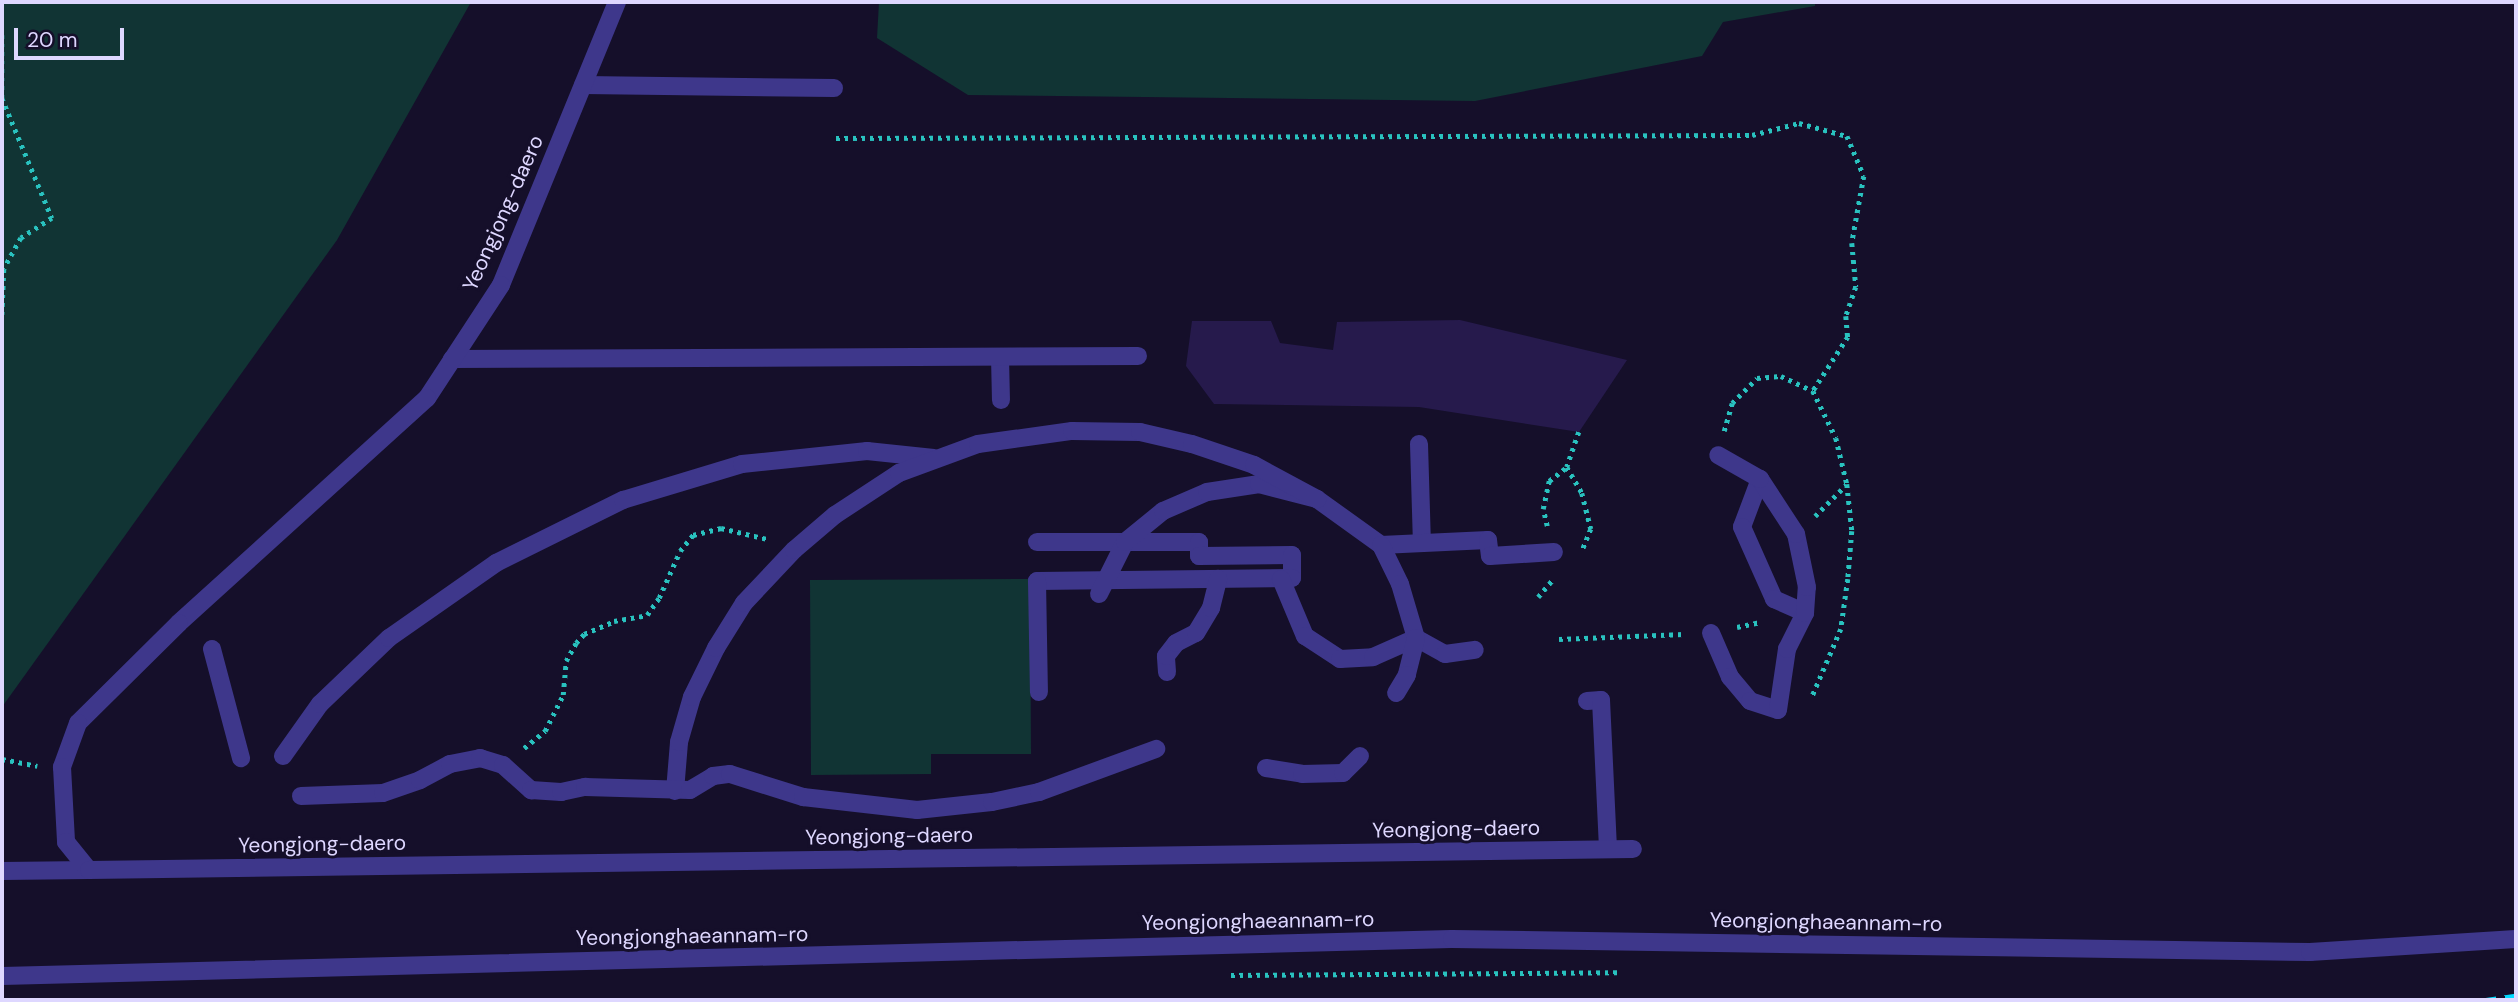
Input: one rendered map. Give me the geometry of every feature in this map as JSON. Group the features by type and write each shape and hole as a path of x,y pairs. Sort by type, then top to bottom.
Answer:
{"street":[{"name":"Yeongjong-daero","path":"617,2 501,285 427,398 179,623 78,723 62,767 66,842 89,870 1633,849"},
{"path":"583,85 834,88"},
{"path":"452,359 1138,356"},
{"path":"1000,357 1001,400"},
{"path":"675,791 678,742 692,697 710,660 744,603 794,550 835,515 899,473 978,444 1072,430 1140,432 1192,444 1254,465 1317,499 1381,545 1400,584 1416,638 1407,675 1396,693"},
{"path":"1419,444 1422,543"},
{"path":"283,756 320,704 389,638 496,563 623,500 742,464 867,451 938,459"},
{"path":"1710,633 1730,677 1750,701 1778,710 1787,649 1805,613 1807,587 1796,534 1760,480 1717,456"},
{"path":"1760,480 1742,527 1774,600 1805,613"},
{"path":"1102,587 1125,542 1163,511 1207,492 1259,484 1317,499"},
{"path":"1381,545 1488,540 1490,556 1554,552"},
{"path":"1037,542 1199,541 1199,556 1292,555 1292,579 1219,579 1102,587 1037,581 1039,692"},
{"path":"1167,672 1166,656 1176,643 1196,633 1211,608 1219,579"},
{"path":"1281,579 1306,636 1340,659 1373,657 1416,638"},
{"path":"1416,638 1445,654 1475,650"},
{"path":"212,649 241,758"},
{"path":"1587,701 1601,699 1608,849"},
{"path":"301,796 383,793 420,780 450,764 480,758 503,765 531,790 561,792 585,787 690,790 713,776 730,774 803,797 917,810 992,802 1040,792 1156,749"},
{"path":"1266,768 1302,774 1343,773 1360,756"},
{"path":"2,871 89,870"},
{"name":"Yeongjonghaeannam-ro","path":"2,976 1452,939 2310,952 2516,939"}],"path":[{"path":"2,35 2,98 52,218 20,238 4,269 2,319"},
{"path":"836,138 1752,135 1799,123 1847,136 1864,176 1852,243 1856,287 1846,316 1848,337 1813,391"},
{"path":"1717,456 1731,403 1757,378 1781,376 1813,391 1836,438 1847,484 1852,531 1841,629 1812,697"},
{"path":"1551,580 1554,552 1543,509 1549,481 1567,467 1578,432"},
{"path":"1567,467 1582,494 1591,529 1581,554"},
{"path":"1796,534 1847,484"},
{"path":"503,765 545,731 563,695 566,661 584,634 614,621 647,615 659,598 680,551 693,535 721,528 763,537 794,550"},
{"path":"1538,597 1561,572"},
{"path":"1228,975 1620,972"}],"green space":[{"path":"2,2 471,2 337,240 2,707"},
{"path":"879,2 1815,2 1815,6 1723,22 1702,56 1475,101 968,95 877,38"},
{"path":"1030,579 1031,754 931,754 931,774 811,775 810,580"}],"building":[{"path":"1460,320 1627,360 1579,432 1419,407 1214,404 1186,366 1192,321 1271,321 1280,343 1333,350 1337,322"}],"railway":[{"path":"2486,1000 2516,996"}]}
